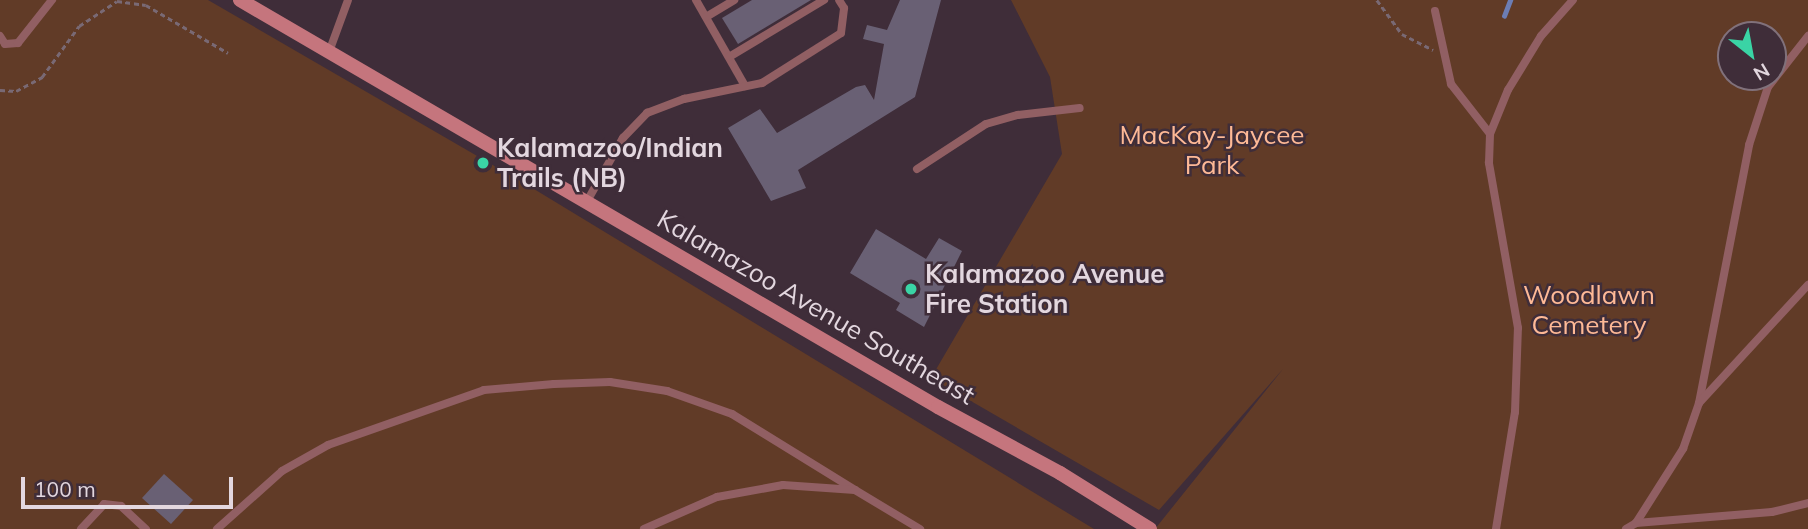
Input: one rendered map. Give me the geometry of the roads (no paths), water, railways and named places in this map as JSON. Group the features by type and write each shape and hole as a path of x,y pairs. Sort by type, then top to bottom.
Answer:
{"main road":[{"name":"Kalamazoo Avenue Southeast","path":"240,0 586,203 1060,473 1150,529"}],"lane":[{"path":"0,36 5,44 18,43 52,0"},
{"path":"329,52 348,0"},
{"path":"696,0 745,86"},
{"path":"706,17 734,0"},
{"path":"729,57 824,0"},
{"path":"586,203 623,138 647,113 684,99 762,83 841,33 844,8 839,0"},
{"path":"1496,529 1516,412 1518,328 1489,163 1490,134 1508,90 1541,36 1573,0"},
{"path":"1434,11 1451,84 1490,134"},
{"path":"1636,523 1683,449 1699,403 1749,145 1768,87 1808,36"},
{"path":"917,169 986,124 1018,115 1080,108"},
{"path":"1699,403 1808,285"},
{"path":"217,529 282,471 328,445 484,390 610,382 667,391 732,414 920,529"},
{"path":"644,529 716,497 783,485 855,490"},
{"path":"1626,529 1636,523 1772,512 1808,503"},
{"path":"81,529 104,505 121,506 146,529"}],"waterway":[{"path":"1504,16 1510,0"}],"place":[{"name":"Kalamazoo/Indian Trails (NB)","path":"483,163"},
{"name":"Kalamazoo Avenue Fire Station","path":"911,289"}],"park label":[{"name":"MacKay-Jaycee Park","path":"1212,150"},
{"name":"Woodlawn Cemetery","path":"1589,310"}]}
